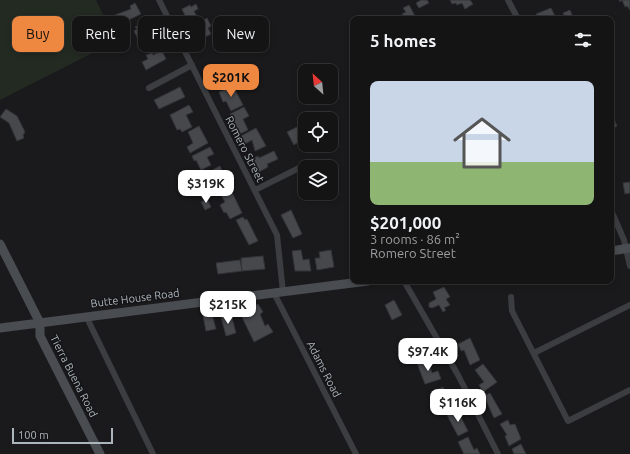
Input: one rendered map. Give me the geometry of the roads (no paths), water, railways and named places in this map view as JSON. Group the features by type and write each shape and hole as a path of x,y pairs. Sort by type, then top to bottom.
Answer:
{"main road":[{"name":"Tierra Buena Road","path":"0,244 40,323 40,336 100,454"},
{"path":"614,251 628,249"},
{"name":"Butte House Road","path":"0,328 350,283"}],"street":[{"name":"Romero Street","path":"159,0 277,235 279,292"},
{"path":"508,0 516,16"},
{"path":"148,88 192,65"},
{"path":"255,190 298,168"},
{"path":"614,217 628,249 630,266"},
{"path":"406,284 458,375 498,454"},
{"name":"Adams Road","path":"279,292 356,454"},
{"path":"511,297 512,311 568,421 630,390"},
{"path":"534,353 630,305"},
{"path":"86,316 153,454"}]}
